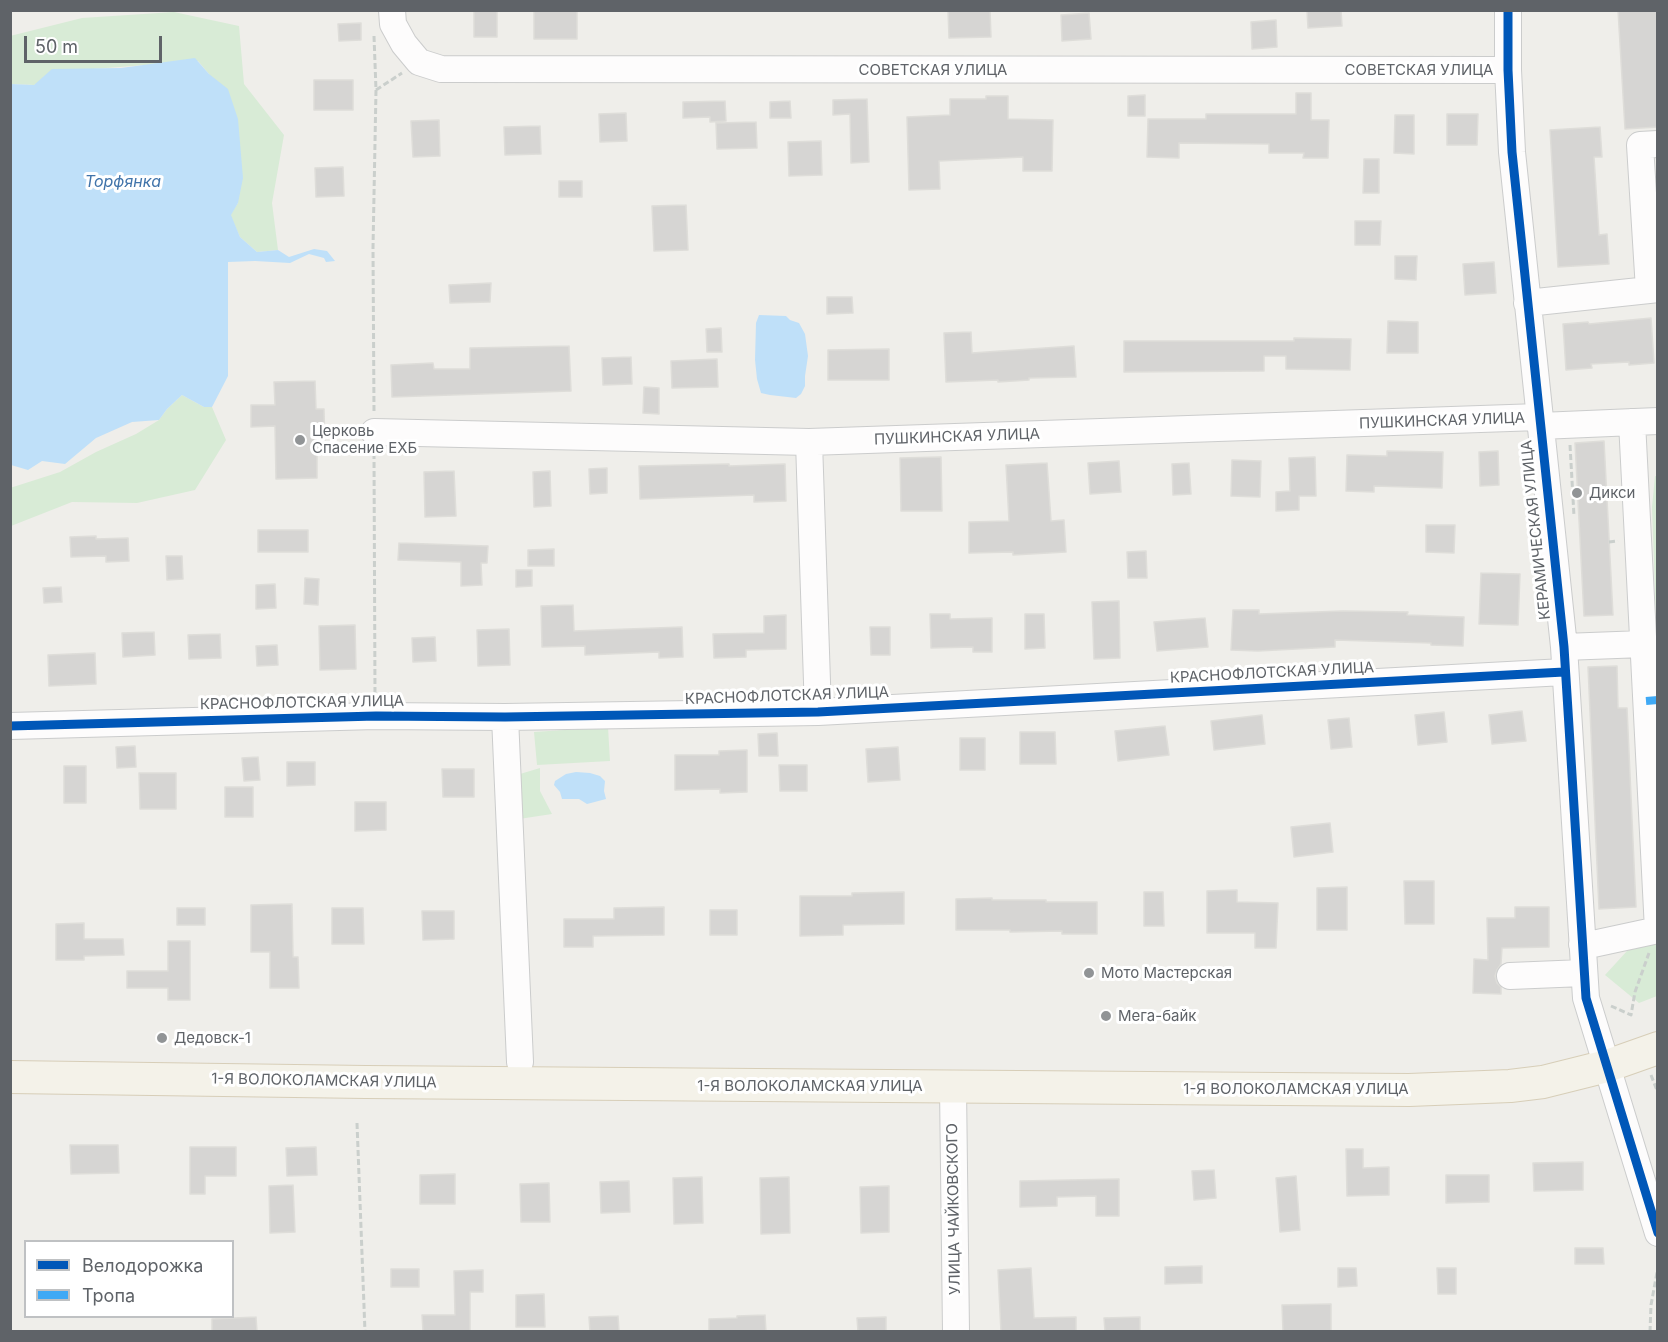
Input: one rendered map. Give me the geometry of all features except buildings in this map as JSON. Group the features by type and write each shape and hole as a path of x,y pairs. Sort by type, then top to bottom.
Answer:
{"main road":[{"name":"1-Я ВОЛОКОЛАМСКАЯ УЛИЦА","path":"10,1077 952,1087 1467,1089 1543,1082 1603,1056 1644,1021"},
{"name":"1-Я ВОЛОКОЛАМСКАЯ УЛИЦА","path":"10,1058 1406,1070 1509,1066 1553,1059 1603,1056 1654,1059"}],"street":[{"path":"392,10 393,24 404,44 419,62"},
{"name":"КЕРАМИЧЕСКАЯ УЛИЦА","path":"1508,10 1512,152 1564,660 1584,973 1587,1006 1603,1056"},
{"name":"СОВЕТСКАЯ УЛИЦА","path":"419,62 441,69 1508,70"},
{"path":"1527,303 1653,290 1640,145 1658,144"},
{"name":"ПУШКИНСКАЯ УЛИЦА","path":"374,432 809,442 1540,422 1658,422"},
{"path":"1582,944 1655,937 1632,422"},
{"path":"809,442 818,712"},
{"name":"КРАСНОФЛОТСКАЯ УЛИЦА","path":"10,726 375,716 505,717 818,712 1564,660 1643,644"},
{"path":"505,717 520,1062"},
{"path":"1510,976 1584,973"},
{"path":"1603,1056 1658,1233"},
{"name":"УЛИЦА ЧАЙКОВСКОГО","path":"952,1087 956,1332"}],"path":[{"path":"374,33 376,90 373,248 375,716"},
{"path":"376,90 419,62"},
{"path":"1644,1021 1635,993 1655,937"},
{"path":"1654,1059 1658,1093"},
{"path":"357,1123 365,1332"},
{"path":"1650,1332 1651,1305 1658,1267"}],"green space":[{"path":"174,12 239,26 244,84 284,135 272,203 278,250 257,252 240,237 230,215 238,203 209,74 198,61 93,69 34,85 11,84 10,36 82,18"},
{"path":"182,395 204,407 212,407 226,440 195,490 137,503 72,502 11,526 10,488 60,472 136,434 159,420"},
{"path":"1655,476 1658,477 1657,646 1652,507"},
{"path":"608,727 610,761 537,765 534,732"},
{"path":"540,768 540,791 552,814 519,819 520,774"},
{"path":"1657,939 1657,996 1639,1003 1605,975 1627,951"}],"water":[{"name":"Торфянка","path":"195,58 209,74 228,89 238,119 243,178 238,203 231,215 240,237 257,252 278,250 289,257 314,249 327,251 335,261 326,262 324,258 309,254 290,263 228,262 228,376 212,407 204,407 182,395 159,420 132,422 96,438 65,464 42,461 28,470 11,465 11,84 34,85 52,69 121,68"},
{"path":"759,315 786,316 799,323 805,334 808,356 805,386 796,398 761,393 755,360 756,323"},
{"path":"576,772 600,776 605,781 606,799 587,804 579,799 562,799 554,785 555,781 566,774"}],"marked path":[{"path":"1646,701 1658,700"}],"cycle path":[{"path":"1508,10 1512,152 1564,647 1586,998 1658,1233"},
{"path":"10,726 376,716 505,717 818,712 1564,672"}],"place":[{"name":"Церковь Спасение ЕХБ","path":"300,440"},
{"name":"Дикси","path":"1577,493"},
{"name":"Мото Мастерская","path":"1089,973"},
{"name":"Мега-байк","path":"1106,1016"},
{"name":"Дедовск-1","path":"162,1038"}]}
